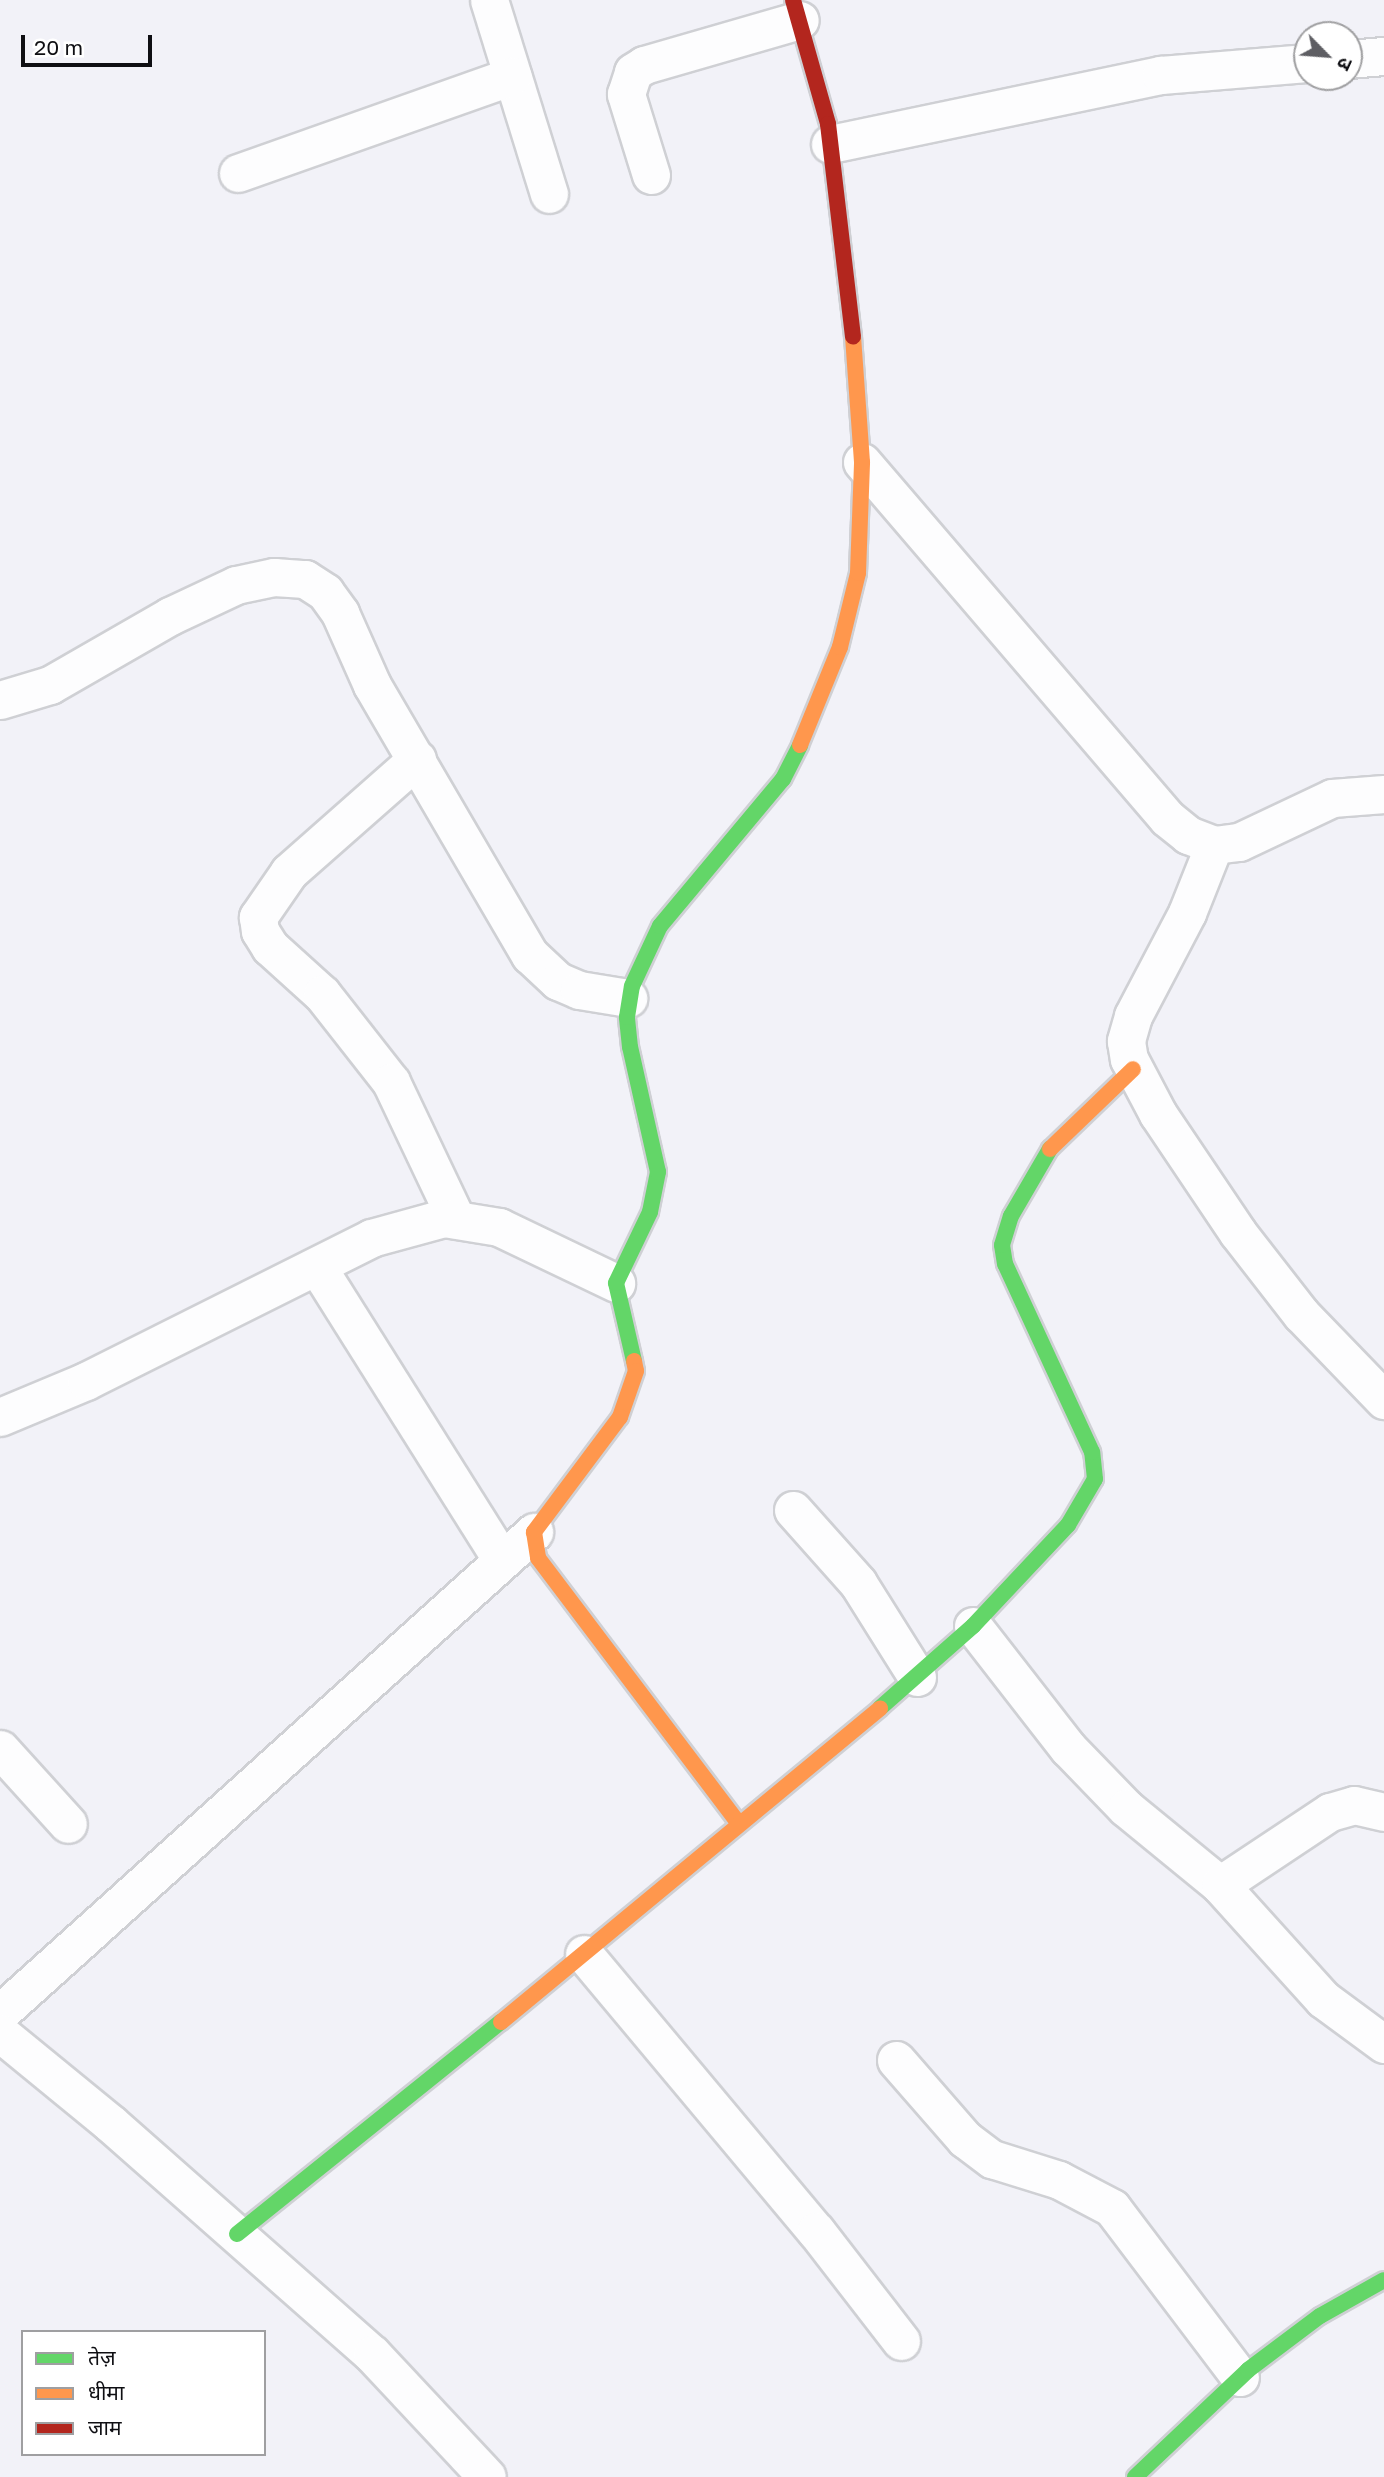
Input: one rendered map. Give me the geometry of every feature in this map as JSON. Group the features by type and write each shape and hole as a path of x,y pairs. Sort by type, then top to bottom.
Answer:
{"street":[{"path":"489,0 549,194"},
{"path":"0,2013 534,1532 601,1447 632,1387 634,1349 617,1301 616,1283 657,1191 653,1147 631,1047 628,998 660,926 772,797 815,717 840,647 858,572 862,462 850,298 830,144 797,10 644,65 633,72 626,94 651,175"},
{"path":"1363,58 1384,56"},
{"path":"830,144 1161,75 1293,64"},
{"path":"237,173 512,76"},
{"path":"862,462 1167,818 1188,835 1214,845 1239,842 1332,798 1384,794"},
{"path":"0,700 50,685 170,616 236,585 274,577 305,579 325,592 340,613 372,685 545,972 579,990 628,998"},
{"path":"417,759 289,872 258,917 260,931 270,947 323,994 391,1082 456,1219"},
{"path":"1214,845 1187,914 1133,1016 1126,1041 1133,1069 1238,1233 1301,1314 1384,1400"},
{"path":"237,2234 584,1954 917,1677 974,1626 1068,1525 1095,1479 1092,1452 1005,1264 1004,1233 1053,1143 1133,1069"},
{"path":"0,1418 318,1268 371,1238 456,1219 499,1227 616,1283"},
{"path":"318,1268 502,1560"},
{"path":"793,1510 858,1583 917,1677"},
{"path":"534,1532 538,1558 739,1824"},
{"path":"974,1626 1068,1748 1126,1808 1220,1885 1323,2000 1384,2044"},
{"path":"0,1749 68,1824"},
{"path":"1220,1885 1330,1812 1354,1805 1384,1812"},
{"path":"584,1954 816,2231 901,2341"},
{"path":"0,2033 237,2234 372,2354 487,2477"},
{"path":"896,2060 965,2139 992,2159 1059,2180 1112,2208 1240,2377"},
{"path":"1135,2477 1240,2377 1320,2316 1384,2280"}],"traffic: fast":[{"path":"634,1361 616,1283 650,1212 658,1172 630,1047 627,1017 632,986 660,926 783,779 800,745"},
{"path":"880,1708 973,1626 1068,1525 1095,1479 1092,1452 1005,1264 1002,1245 1011,1216 1050,1149"},
{"path":"237,2234 501,2022"},
{"path":"1135,2477 1248,2370 1320,2316 1384,2280"}],"traffic: slow":[{"path":"800,745 840,647 858,573 862,462 853,337"},
{"path":"1050,1149 1133,1069"},
{"path":"634,1361 636,1371 620,1417 534,1532 538,1558 739,1824"},
{"path":"501,2022 880,1708"}],"traffic: jam":[{"path":"793,0 828,124 853,337"}]}
